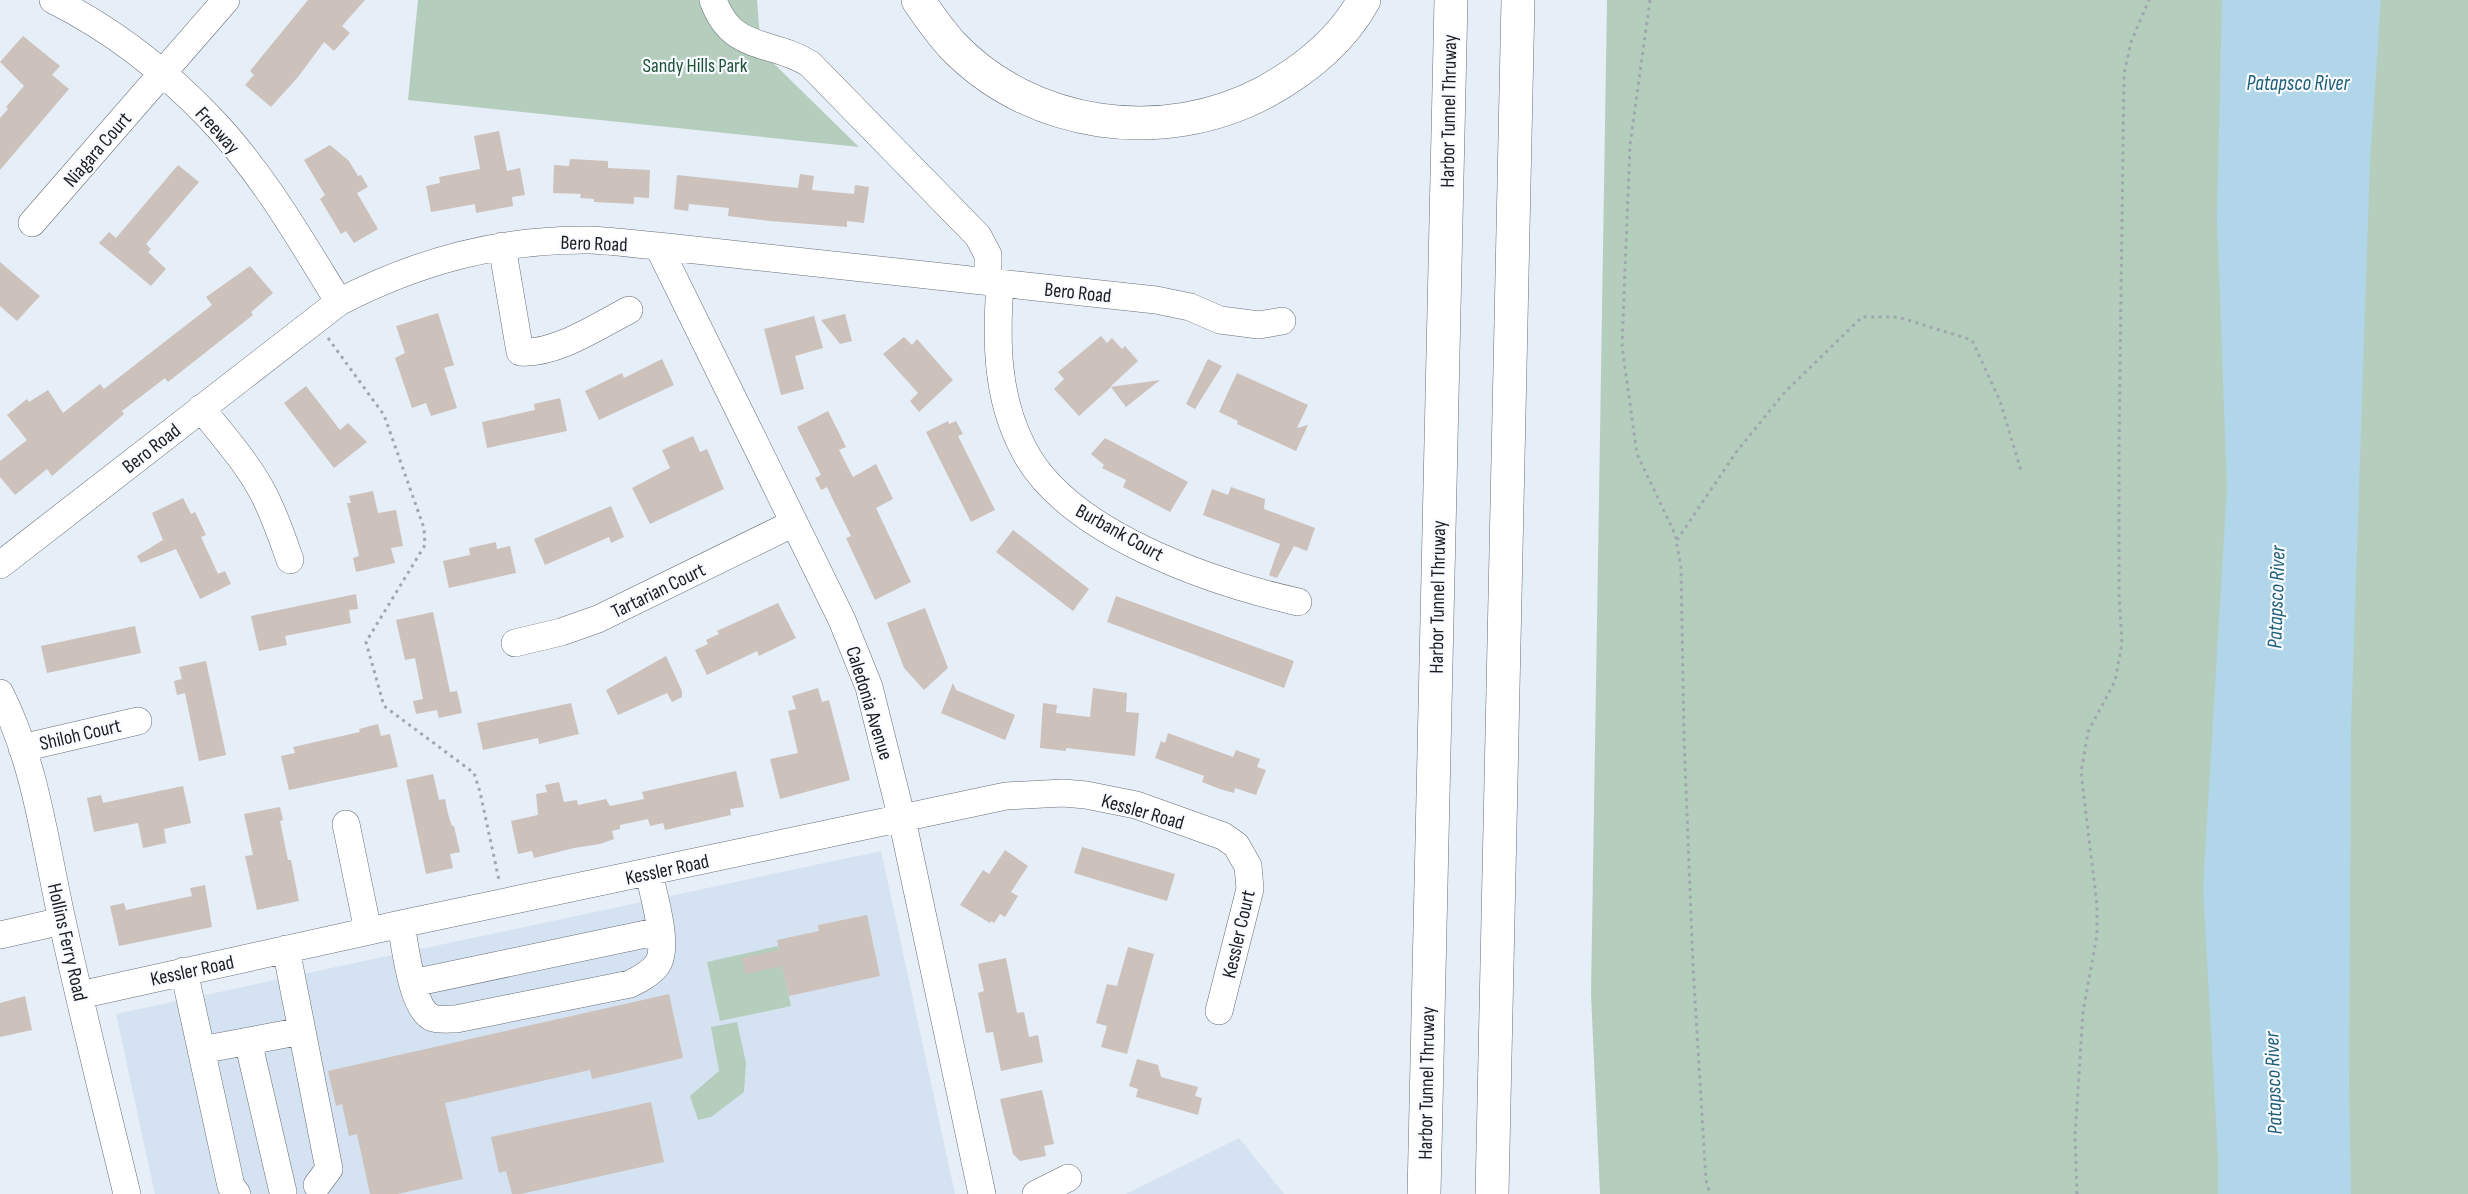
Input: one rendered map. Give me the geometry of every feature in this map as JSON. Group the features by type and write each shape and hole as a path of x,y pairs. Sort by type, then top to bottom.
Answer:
{"highway":[{"path":"918,0 951,44 973,64 1016,93 1040,104 1085,118 1138,124 1178,121 1208,115 1232,108 1269,90 1300,71 1323,51 1344,28 1364,0"},
{"name":"Harbor Tunnel Thruway","path":"1424,1194 1451,0"},
{"path":"1492,1194 1518,0"}],"street":[{"name":"Freeway","path":"53,0 78,13 128,46 211,118 287,216 339,302"},
{"name":"Niagara Court","path":"32,223 226,0"},
{"name":"Burbank Court","path":"713,0 724,23 735,34 754,44 797,56 818,72 978,236 988,255 994,283 996,336 1003,390 1023,449 1038,472 1060,496 1083,514 1151,552 1226,581 1298,602"},
{"name":"Bero Road","path":"0,565 339,302 369,287 442,259 502,246 547,241 592,240 658,246 1156,300 1190,307 1220,320 1239,323 1259,325 1282,321"},
{"path":"502,246 520,352 532,353 546,350 629,310"},
{"name":"Caledonia Avenue","path":"658,246 857,652 879,725 902,819 982,1194"},
{"path":"201,408 243,461 262,490 278,523 291,560"},
{"name":"Tartarian Court","path":"515,643 561,632 598,619 794,523"},
{"name":"Hollins Ferry Road","path":"0,693 22,748 39,809 62,921 127,1194"},
{"name":"Shiloh Court","path":"22,748 138,721"},
{"name":"Kessler Road","path":"80,995 400,924 1006,796 1039,793 1086,795 1136,805 1223,836 1236,845 1244,857"},
{"path":"346,824 368,931"},
{"name":"Kessler Court","path":"1219,1011 1250,889 1251,877 1244,857"},
{"path":"400,924 417,999 423,1012 434,1019 456,1019 630,984 647,975 658,963 662,945 648,873"},
{"path":"0,935 62,921"},
{"path":"413,983 660,931"},
{"path":"248,1041 279,1193 318,1189 329,1169 286,949"},
{"path":"184,971 231,1186 237,1194"},
{"path":"201,1050 302,1031"},
{"path":"1036,1194 1068,1178"}],"path":[{"path":"1650,0 1630,145 1622,346 1637,454 1675,534 1681,567 1684,738 1693,966 1706,1180 1710,1194"},
{"path":"2077,1194 2076,1136 2083,1012 2097,935 2097,906 2081,772 2088,732 2115,681 2122,643 2119,595 2119,447 2124,74 2131,42 2149,0"},
{"path":"1676,542 1737,451 1785,392 1862,317 1898,317 1972,340 2000,401 2022,474"},
{"path":"315,319 384,415 424,528 425,545 366,642 384,706 474,773 504,903"}],"shaded area":[{"path":"881,851 955,1194 155,1194 116,1014"},
{"path":"1239,1138 1284,1194 1126,1194 1207,1154"}],"green space":[{"name":"Sandy Hills Park","path":"418,0 757,0 761,51 859,147 408,100"},
{"path":"1607,0 2468,0 2468,1194 1600,1194 1591,994"},
{"path":"778,946 791,1006 720,1021 707,962"},
{"path":"737,1022 746,1063 744,1092 711,1117 698,1120 690,1096 719,1071 711,1027"}],"water":[{"name":"Patapsco River","path":"2222,0 2381,0 2370,160 2351,728 2349,1085 2351,1194 2218,1194 2218,1156 2203,888 2227,487 2217,219"}],"building":[{"path":"308,0 365,0 342,26 350,33 334,51 324,42 298,77 271,107 245,85 254,75 250,71"},
{"path":"23,36 60,66 52,75 69,89 0,170 0,118 24,86 0,62"},
{"path":"499,131 507,171 520,168 525,195 512,197 513,206 476,213 475,204 431,212 426,186 440,183 439,177 480,169 474,136"},
{"path":"330,145 349,161 368,187 357,193 378,229 354,243 346,231 341,234 320,199 325,195 304,160"},
{"path":"570,159 608,161 608,168 650,170 649,198 634,197 634,204 594,202 594,199 580,198 581,194 553,193 554,165 569,166"},
{"path":"178,165 199,182 146,244 151,249 148,252 166,269 151,286 99,243 109,232 116,238"},
{"path":"800,174 814,176 812,190 854,194 855,185 869,187 864,223 847,221 847,227 770,221 728,216 729,208 689,204 688,211 674,209 677,175 798,188"},
{"path":"0,262 40,296 17,321 0,306"},
{"path":"250,266 273,293 251,312 253,315 168,382 165,378 122,411 124,414 52,476 47,469 15,495 0,477 0,461 27,440 7,415 27,399 29,402 48,390 63,413 100,384 104,389 212,305 206,297"},
{"path":"438,313 454,365 444,368 457,408 431,416 426,403 412,408 395,358 405,353 396,326"},
{"path":"845,314 852,341 840,344 821,320"},
{"path":"814,316 823,348 795,356 804,389 781,395 764,329"},
{"path":"1101,336 1107,343 1112,338 1122,349 1125,346 1138,361 1110,387 1160,380 1126,407 1111,387 1079,416 1054,389 1064,379 1058,372"},
{"path":"904,337 912,345 917,339 953,380 919,412 910,401 918,393 883,354"},
{"path":"662,359 674,385 599,420 585,391 622,373 624,378"},
{"path":"1208,359 1222,366 1195,409 1186,404"},
{"path":"1237,373 1308,405 1297,428 1308,425 1296,451 1237,424 1238,421 1219,412"},
{"path":"306,386 340,430 348,423 367,442 334,468 284,403"},
{"path":"560,398 567,431 487,448 482,422 535,410 534,404"},
{"path":"828,411 846,447 839,450 853,477 876,464 893,499 876,508 911,582 875,600 846,538 851,536 827,487 821,490 815,478 821,475 797,427"},
{"path":"948,421 949,424 956,421 963,434 958,436 995,510 971,522 926,432"},
{"path":"693,436 700,452 707,449 724,489 650,524 632,488 670,468 662,450"},
{"path":"1105,438 1188,482 1170,512 1123,487 1126,480 1102,468 1104,465 1091,454"},
{"path":"1231,487 1265,499 1264,509 1315,528 1307,551 1294,546 1277,578 1269,575 1280,544 1203,515 1212,489 1228,495"},
{"path":"373,491 378,513 396,510 403,546 391,548 395,563 356,572 353,558 359,556 347,503 351,503 349,496"},
{"path":"183,498 191,514 195,512 206,535 201,537 218,574 225,571 231,584 200,599 176,549 141,563 137,556 163,540 152,513"},
{"path":"611,506 624,537 611,543 609,537 545,565 534,539"},
{"path":"1013,530 1089,589 1073,611 996,552"},
{"path":"496,542 497,549 510,546 516,573 449,588 443,561 470,555 469,548"},
{"path":"356,594 358,609 349,610 351,623 285,636 287,645 259,651 251,616"},
{"path":"1116,596 1294,661 1284,688 1107,622"},
{"path":"778,603 796,638 759,656 757,651 707,675 695,650 708,644 706,640 719,634 717,631"},
{"path":"925,608 948,668 924,690 904,668 887,623"},
{"path":"433,612 450,692 457,691 462,713 439,718 437,710 416,714 413,701 423,699 415,658 405,660 396,620"},
{"path":"135,626 141,653 47,673 41,646"},
{"path":"666,656 682,691 682,697 672,702 667,693 618,715 606,690"},
{"path":"206,661 226,755 199,761 185,693 177,695 174,681 182,679 179,667"},
{"path":"953,683 956,690 1015,715 1005,740 941,713"},
{"path":"818,688 822,702 829,700 850,780 780,799 770,759 798,753 788,711 796,709 792,696"},
{"path":"1093,688 1127,693 1126,712 1139,713 1135,756 1066,748 1066,751 1040,748 1043,703 1057,705 1056,713 1090,717"},
{"path":"571,703 579,734 539,744 538,738 483,750 477,723"},
{"path":"378,724 381,736 390,734 398,767 289,790 281,756 295,753 293,747 360,732 359,729"},
{"path":"1168,733 1233,757 1236,750 1260,759 1257,767 1266,770 1256,795 1235,788 1234,793 1220,789 1202,782 1204,776 1155,758 1161,741 1165,743"},
{"path":"736,771 744,807 730,809 731,815 665,830 663,823 650,826 648,819 620,825 620,829 612,831 614,839 600,844 534,858 532,851 518,854 511,821 538,815 536,794 547,792 545,785 559,782 564,802 577,800 578,805 606,799 610,806 644,799 642,792"},
{"path":"433,774 439,800 445,799 460,852 450,854 453,868 426,874 406,780"},
{"path":"183,786 191,823 164,829 166,843 143,848 138,823 94,832 87,798 101,795 103,803"},
{"path":"280,807 283,820 280,821 299,901 257,910 245,856 253,855 244,814"},
{"path":"1082,847 1175,874 1167,901 1074,873"},
{"path":"1005,850 1028,866 1011,892 1018,896 1005,917 1000,914 994,923 991,921 990,923 960,905 983,870 989,874"},
{"path":"205,885 212,927 119,946 110,906 124,903 126,910 192,896 190,888"},
{"path":"867,915 880,976 789,996 782,966 745,974 742,958 779,950 777,940 819,931 818,925"},
{"path":"1128,947 1154,954 1127,1054 1101,1047 1107,1026 1096,1023 1107,984 1117,986"},
{"path":"1006,958 1017,1013 1024,1012 1029,1037 1038,1035 1043,1062 1001,1071 993,1032 986,1033 978,993 984,991 978,964"},
{"path":"669,994 683,1058 592,1079 590,1070 445,1103 463,1179 398,1194 370,1194 357,1134 349,1136 342,1104 336,1106 328,1071"},
{"path":"25,996 32,1030 0,1037 0,1003"},
{"path":"1137,1059 1158,1065 1161,1077 1198,1087 1195,1096 1202,1098 1198,1115 1136,1097 1138,1089 1129,1086"},
{"path":"1042,1090 1054,1144 1044,1146 1046,1156 1020,1161 1013,1154 1000,1099"},
{"path":"651,1102 664,1162 521,1194 512,1194 506,1171 499,1173 491,1137"}]}
